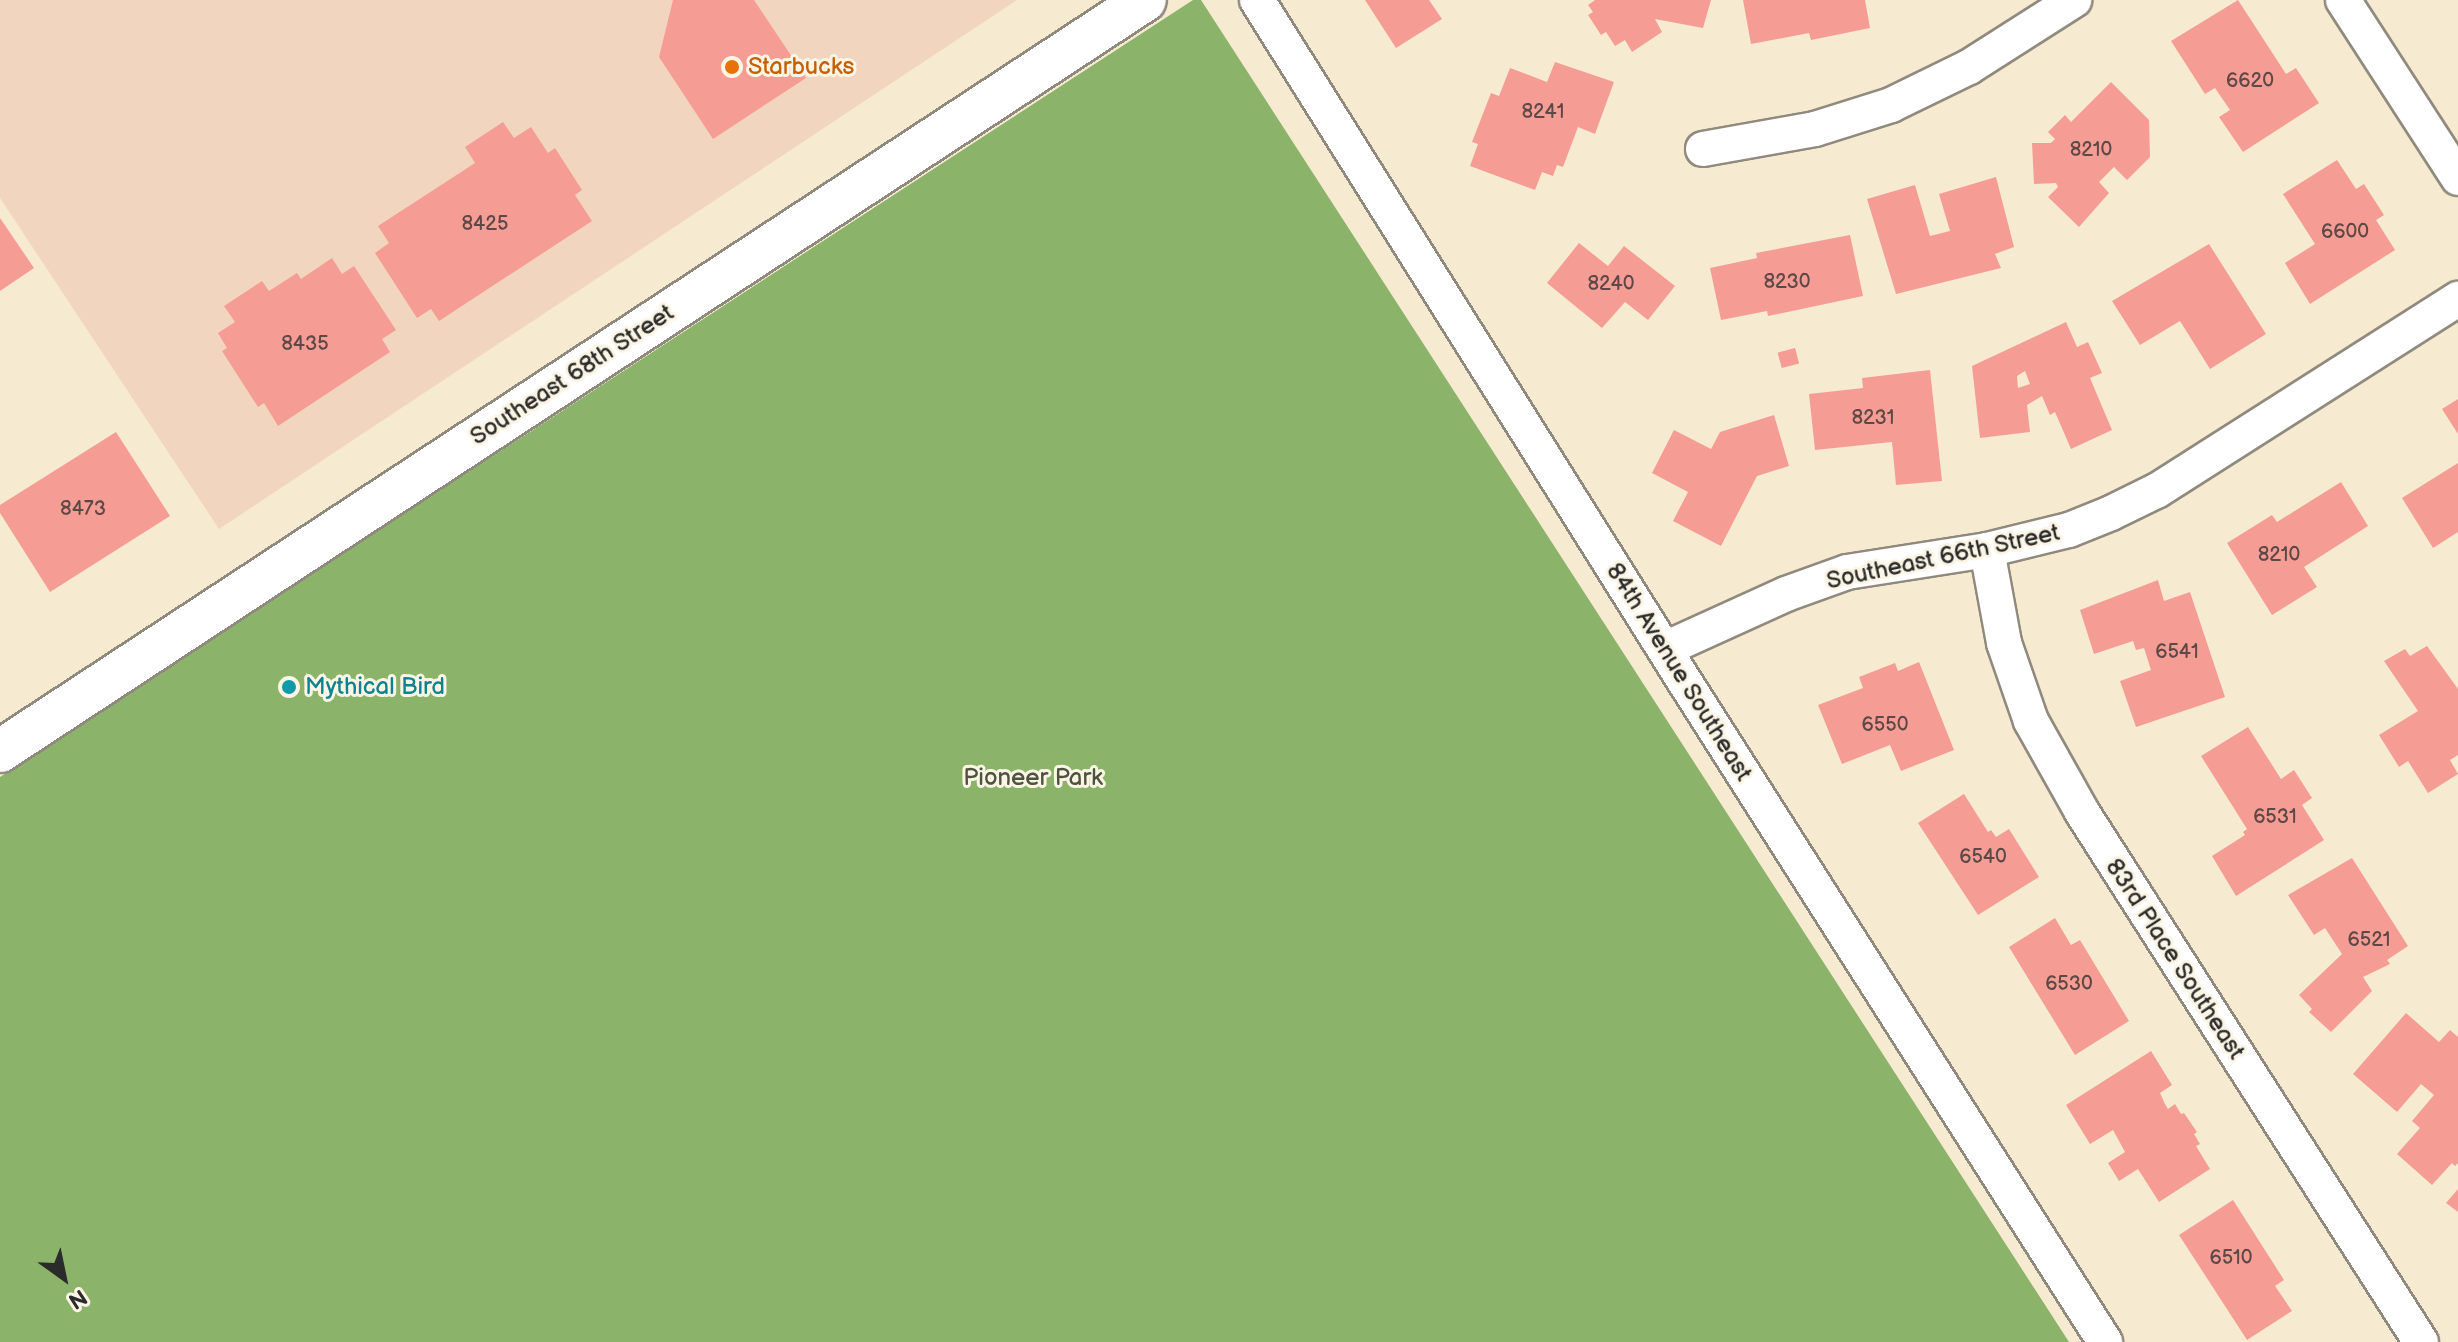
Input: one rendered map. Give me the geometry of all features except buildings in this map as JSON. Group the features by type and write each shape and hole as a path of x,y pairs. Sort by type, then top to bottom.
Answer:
{"street":[{"name":"Southeast 68th Street","path":"0,751 1145,0"},
{"name":"84th Avenue Southeast","path":"1257,0 2105,1342"},
{"path":"1703,149 1815,129 1891,105 1969,67 2074,0"},
{"path":"2343,0 2458,178"},
{"name":"Southeast 66th Street","path":"1665,649 1786,594 1847,572 1987,550 2069,530 2158,490 2458,299"},
{"name":"83rd Place Southeast","path":"1987,550 2004,643 2031,721 2082,812 2421,1342"}],"shaded area":[{"path":"0,0 1017,0 219,529 0,198"}],"green space":[{"name":"Pioneer Park","path":"1193,0 1201,0 2069,1342 0,1342 0,777"}],"place":[{"name":"Starbucks","path":"732,67"},
{"name":"Mythical Bird","path":"289,687"}]}
